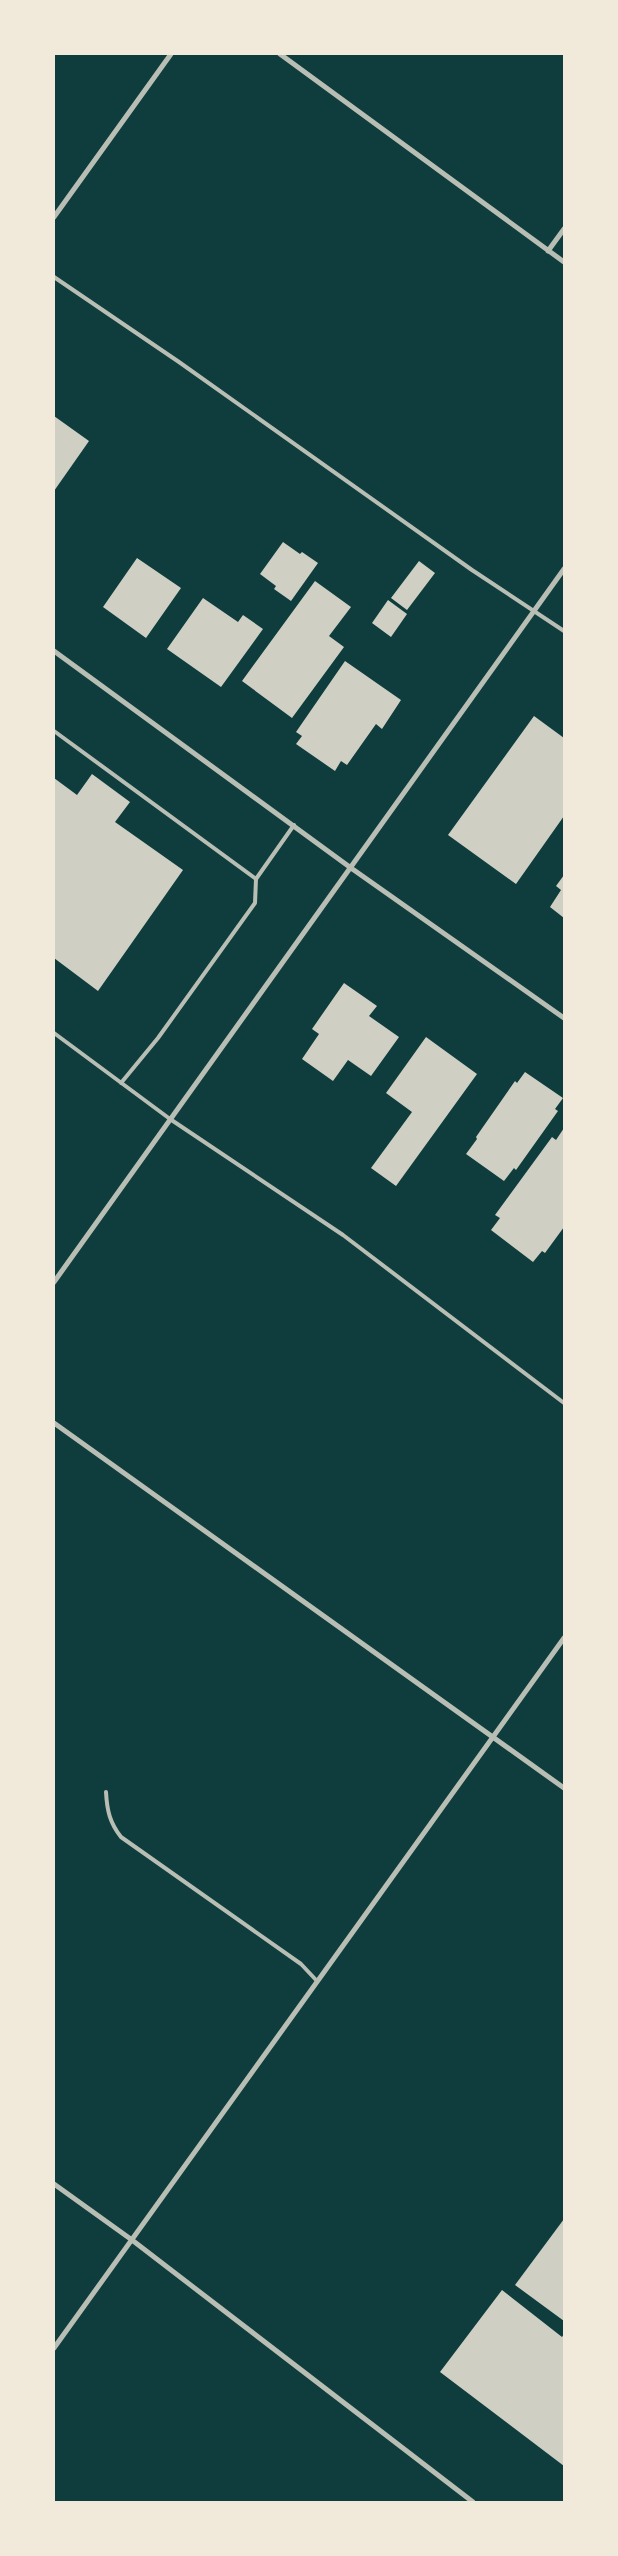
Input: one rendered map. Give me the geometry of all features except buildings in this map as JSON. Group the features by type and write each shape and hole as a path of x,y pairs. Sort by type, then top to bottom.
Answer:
{"street":[{"path":"54,217 171,54"},
{"path":"280,54 564,262"},
{"path":"548,251 564,229"},
{"path":"54,1282 564,569"},
{"path":"54,651 351,868 564,1018"},
{"path":"54,1423 564,1788"},
{"path":"54,2348 564,1638"},
{"path":"54,2184 132,2240 473,2502"}],"lane":[{"path":"54,277 179,362 472,570 564,631"},
{"path":"54,731 256,879"},
{"path":"121,1083 158,1038 255,903 256,879 294,825"},
{"path":"54,1033 170,1119 343,1235 564,1402"},
{"path":"106,1792 107,1811 111,1825 121,1838 301,1964 317,1981"}]}
